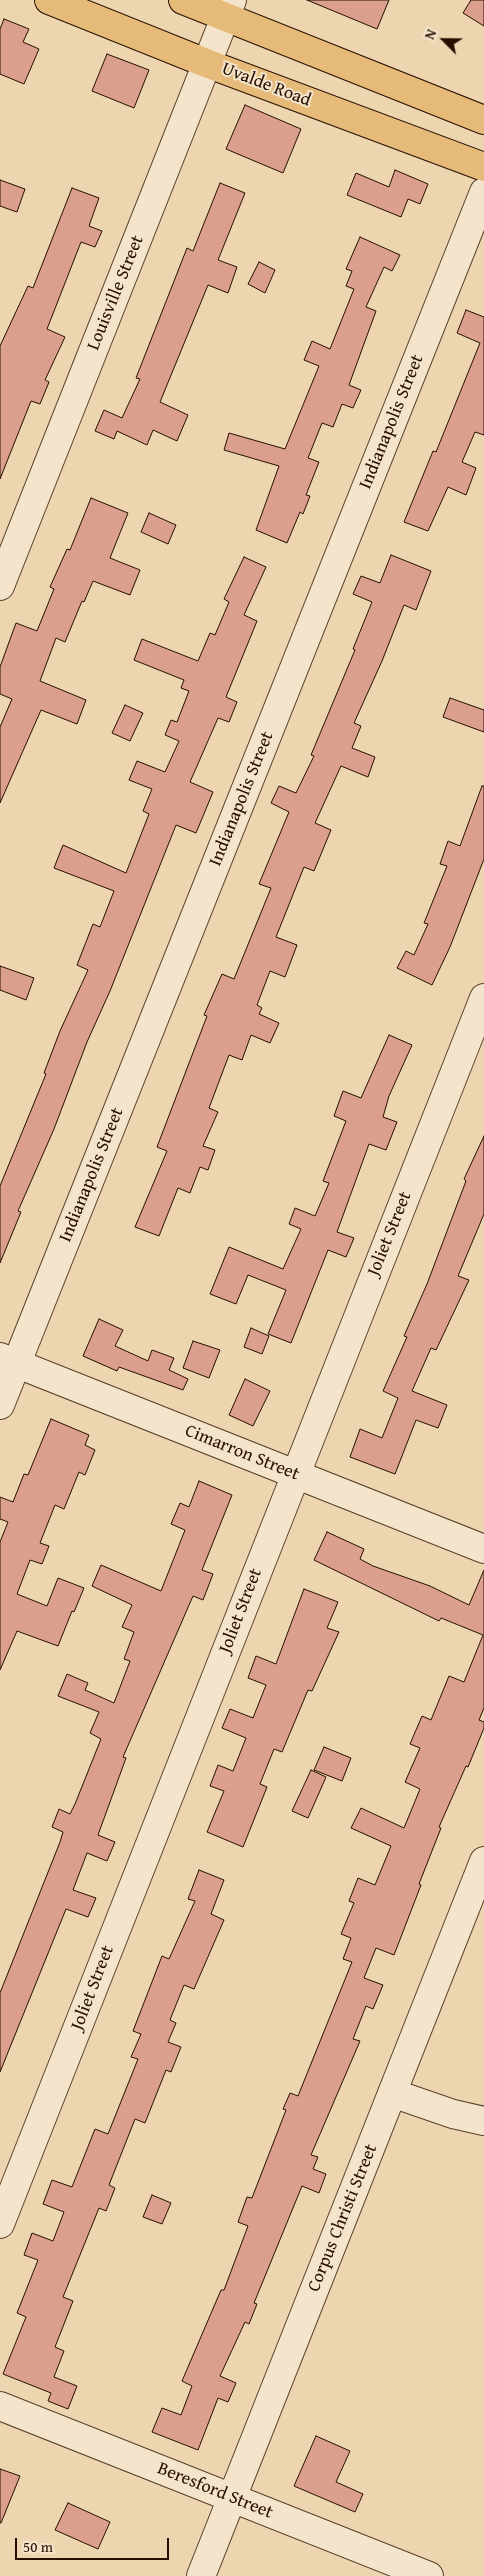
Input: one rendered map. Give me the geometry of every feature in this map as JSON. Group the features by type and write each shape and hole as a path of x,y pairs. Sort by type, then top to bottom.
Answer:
{"main road":[{"name":"Uvalde Road","path":"49,0 206,63 484,167"},
{"path":"184,0 228,8 484,120"}],"street":[{"name":"Louisville Street","path":"0,586 228,8"},
{"name":"Indianapolis Street","path":"0,1405 8,1361 484,192"},
{"name":"Joliet Street","path":"0,2224 484,998"},
{"name":"Cimarron Street","path":"8,1361 484,1550"},
{"name":"Corpus Christi Street","path":"201,2576 484,1861"},
{"path":"392,2093 453,2114 484,2121"},
{"name":"Beresford Street","path":"0,2406 429,2576"}],"building":[{"path":"307,0 389,0 377,29"},
{"path":"471,0 484,0 484,26 463,13"},
{"path":"4,19 29,29 23,42 39,49 24,84 0,74 0,29"},
{"path":"107,54 149,70 134,108 92,91"},
{"path":"245,105 301,129 283,173 226,149"},
{"path":"395,170 428,184 420,204 408,199 401,217 347,195 356,173 389,187"},
{"path":"0,180 25,189 17,212 0,206"},
{"path":"220,183 245,193 218,260 237,267 228,293 208,285 160,402 188,415 177,441 153,430 147,445 117,431 114,439 95,431 104,410 122,418 140,379 136,378 187,248 193,251"},
{"path":"72,188 99,198 89,226 102,231 95,247 81,242 47,329 65,337 45,380 49,382 40,404 31,401 0,479 0,346 28,286 33,288"},
{"path":"360,237 400,255 392,271 384,267 366,307 376,311 349,385 361,390 353,408 342,404 333,427 322,423 308,458 319,462 306,495 310,496 303,514 300,512 287,543 256,530 279,466 224,450 229,433 285,449 319,366 304,360 312,341 330,349 354,289 346,286 352,271 346,269"},
{"path":"259,262 275,270 265,293 248,284"},
{"path":"466,310 484,317 484,435 475,432 462,462 476,468 466,495 448,487 428,531 404,522 433,451 436,452 480,343 457,333"},
{"path":"91,498 128,513 110,558 140,570 130,595 93,581 84,602 82,601 65,642 56,638 40,681 86,700 77,724 41,710 0,803 0,727 12,699 0,694 0,667 16,623 37,631 54,589 50,587 67,549 70,550"},
{"path":"149,513 176,525 168,544 141,532"},
{"path":"391,555 431,571 416,610 404,605 382,661 354,723 361,726 352,748 375,757 368,777 341,766 315,823 331,830 314,871 304,867 276,937 297,945 285,977 270,971 257,1005 262,1008 259,1014 279,1023 270,1043 251,1035 242,1060 229,1055 209,1108 218,1112 203,1146 215,1150 208,1170 200,1167 190,1193 178,1188 159,1236 135,1227 167,1151 157,1147 207,1016 204,1015 222,974 234,979 271,888 259,884 289,812 271,803 279,786 296,793 314,756 311,755 355,650 353,649 372,602 353,594 361,576 380,583"},
{"path":"244,557 266,567 244,615 257,621 226,697 237,702 229,722 218,718 190,782 213,792 196,833 176,825 110,991 87,1042 54,1129 18,1211 21,1212 0,1263 0,1186 46,1074 44,1073 60,1031 88,970 77,965 93,924 100,927 114,891 54,868 63,845 126,873 149,814 143,811 152,789 129,780 137,761 165,772 179,741 165,735 171,720 177,722 189,691 181,688 184,680 134,660 142,639 198,661 210,633 215,635 229,602 224,599"},
{"path":"450,698 484,710 484,732 443,717"},
{"path":"125,705 143,713 130,741 112,733"},
{"path":"482,786 484,786 484,859 450,947 432,985 397,968 406,951 414,955 428,924 424,923 447,866 440,864 448,841 460,846"},
{"path":"0,966 34,978 26,1000 0,990"},
{"path":"389,1035 412,1045 389,1096 383,1117 397,1122 386,1150 369,1144 337,1232 354,1238 346,1257 328,1250 291,1343 268,1334 286,1290 248,1275 236,1304 210,1294 229,1247 283,1269 301,1229 289,1224 295,1208 315,1216 329,1183 323,1181 346,1121 334,1116 343,1091 361,1098"},
{"path":"484,1136 484,1214 458,1276 469,1280 436,1350 431,1348 412,1391 447,1405 438,1428 416,1420 395,1474 350,1457 360,1429 382,1438 398,1398 383,1391 407,1337 404,1336 427,1284 466,1181 464,1179"},
{"path":"99,1319 123,1330 115,1346 148,1361 152,1350 174,1358 169,1370 188,1379 183,1390 119,1367 117,1371 83,1356"},
{"path":"251,1328 269,1336 262,1354 244,1347"},
{"path":"193,1341 220,1350 209,1378 183,1368"},
{"path":"245,1379 270,1391 253,1426 229,1415"},
{"path":"51,1419 89,1435 85,1445 95,1450 85,1475 79,1472 64,1509 55,1505 40,1543 49,1546 42,1564 30,1560 17,1594 47,1606 58,1578 84,1588 74,1612 72,1611 58,1646 17,1631 0,1670 0,1542 8,1522 0,1519 0,1497 13,1502 24,1474 28,1475"},
{"path":"199,1481 232,1495 202,1570 213,1574 203,1600 193,1596 123,1757 126,1758 98,1835 115,1842 107,1861 87,1853 73,1890 96,1898 88,1917 66,1909 0,2072 0,1993 60,1842 63,1832 52,1827 59,1809 70,1814 101,1739 90,1733 99,1712 58,1696 67,1674 88,1683 85,1690 114,1703 130,1661 124,1659 134,1632 122,1627 132,1605 92,1586 101,1565 161,1591 185,1530 171,1524 180,1503 189,1507"},
{"path":"327,1532 364,1549 360,1559 373,1566 430,1586 469,1605 484,1570 484,1708 479,1720 484,1722 484,1728 468,1767 466,1766 439,1827 441,1828 419,1884 421,1885 394,1955 376,1948 364,1978 383,1985 373,2009 366,2006 353,2039 360,2041 311,2155 318,2157 313,2169 326,2174 319,2193 302,2186 254,2303 257,2304 249,2324 245,2322 220,2376 236,2383 228,2402 218,2398 198,2450 152,2432 162,2408 181,2415 192,2386 182,2381 221,2290 224,2290 248,2226 238,2222 247,2197 252,2198 286,2110 283,2109 290,2093 298,2096 352,1962 343,1959 351,1938 341,1934 354,1903 349,1901 358,1878 375,1885 391,1846 351,1828 361,1808 404,1828 420,1789 405,1782 420,1748 410,1744 422,1716 431,1720 449,1676 464,1682 483,1635 441,1618 439,1621 314,1560"},
{"path":"304,1589 338,1602 327,1628 339,1632 312,1691 308,1690 282,1752 274,1749 260,1784 267,1787 243,1847 207,1832 224,1791 210,1786 218,1765 233,1771 246,1738 222,1728 230,1709 253,1718 266,1685 248,1678 256,1656 276,1664"},
{"path":"324,1747 351,1758 342,1781 314,1770"},
{"path":"311,1770 326,1777 308,1818 292,1811"},
{"path":"199,1870 224,1880 211,1914 224,1920 194,1989 184,1985 170,2020 176,2023 168,2042 181,2047 171,2072 166,2070 145,2123 135,2119 109,2185 115,2188 106,2211 99,2208 63,2297 73,2301 55,2347 64,2351 54,2377 77,2386 68,2409 48,2401 51,2393 3,2374 26,2317 17,2313 38,2260 24,2255 32,2233 53,2241 64,2212 43,2204 52,2180 72,2187 95,2129 108,2134 138,2059 131,2057 141,2034 133,2031 162,1956 169,1959 195,1901 188,1899"},
{"path":"152,2195 171,2203 162,2224 143,2217"},
{"path":"316,2436 350,2451 336,2482 363,2494 355,2512 294,2486"},
{"path":"0,2469 20,2476 1,2523 0,2523"},
{"path":"68,2503 110,2522 98,2549 55,2530"}]}
